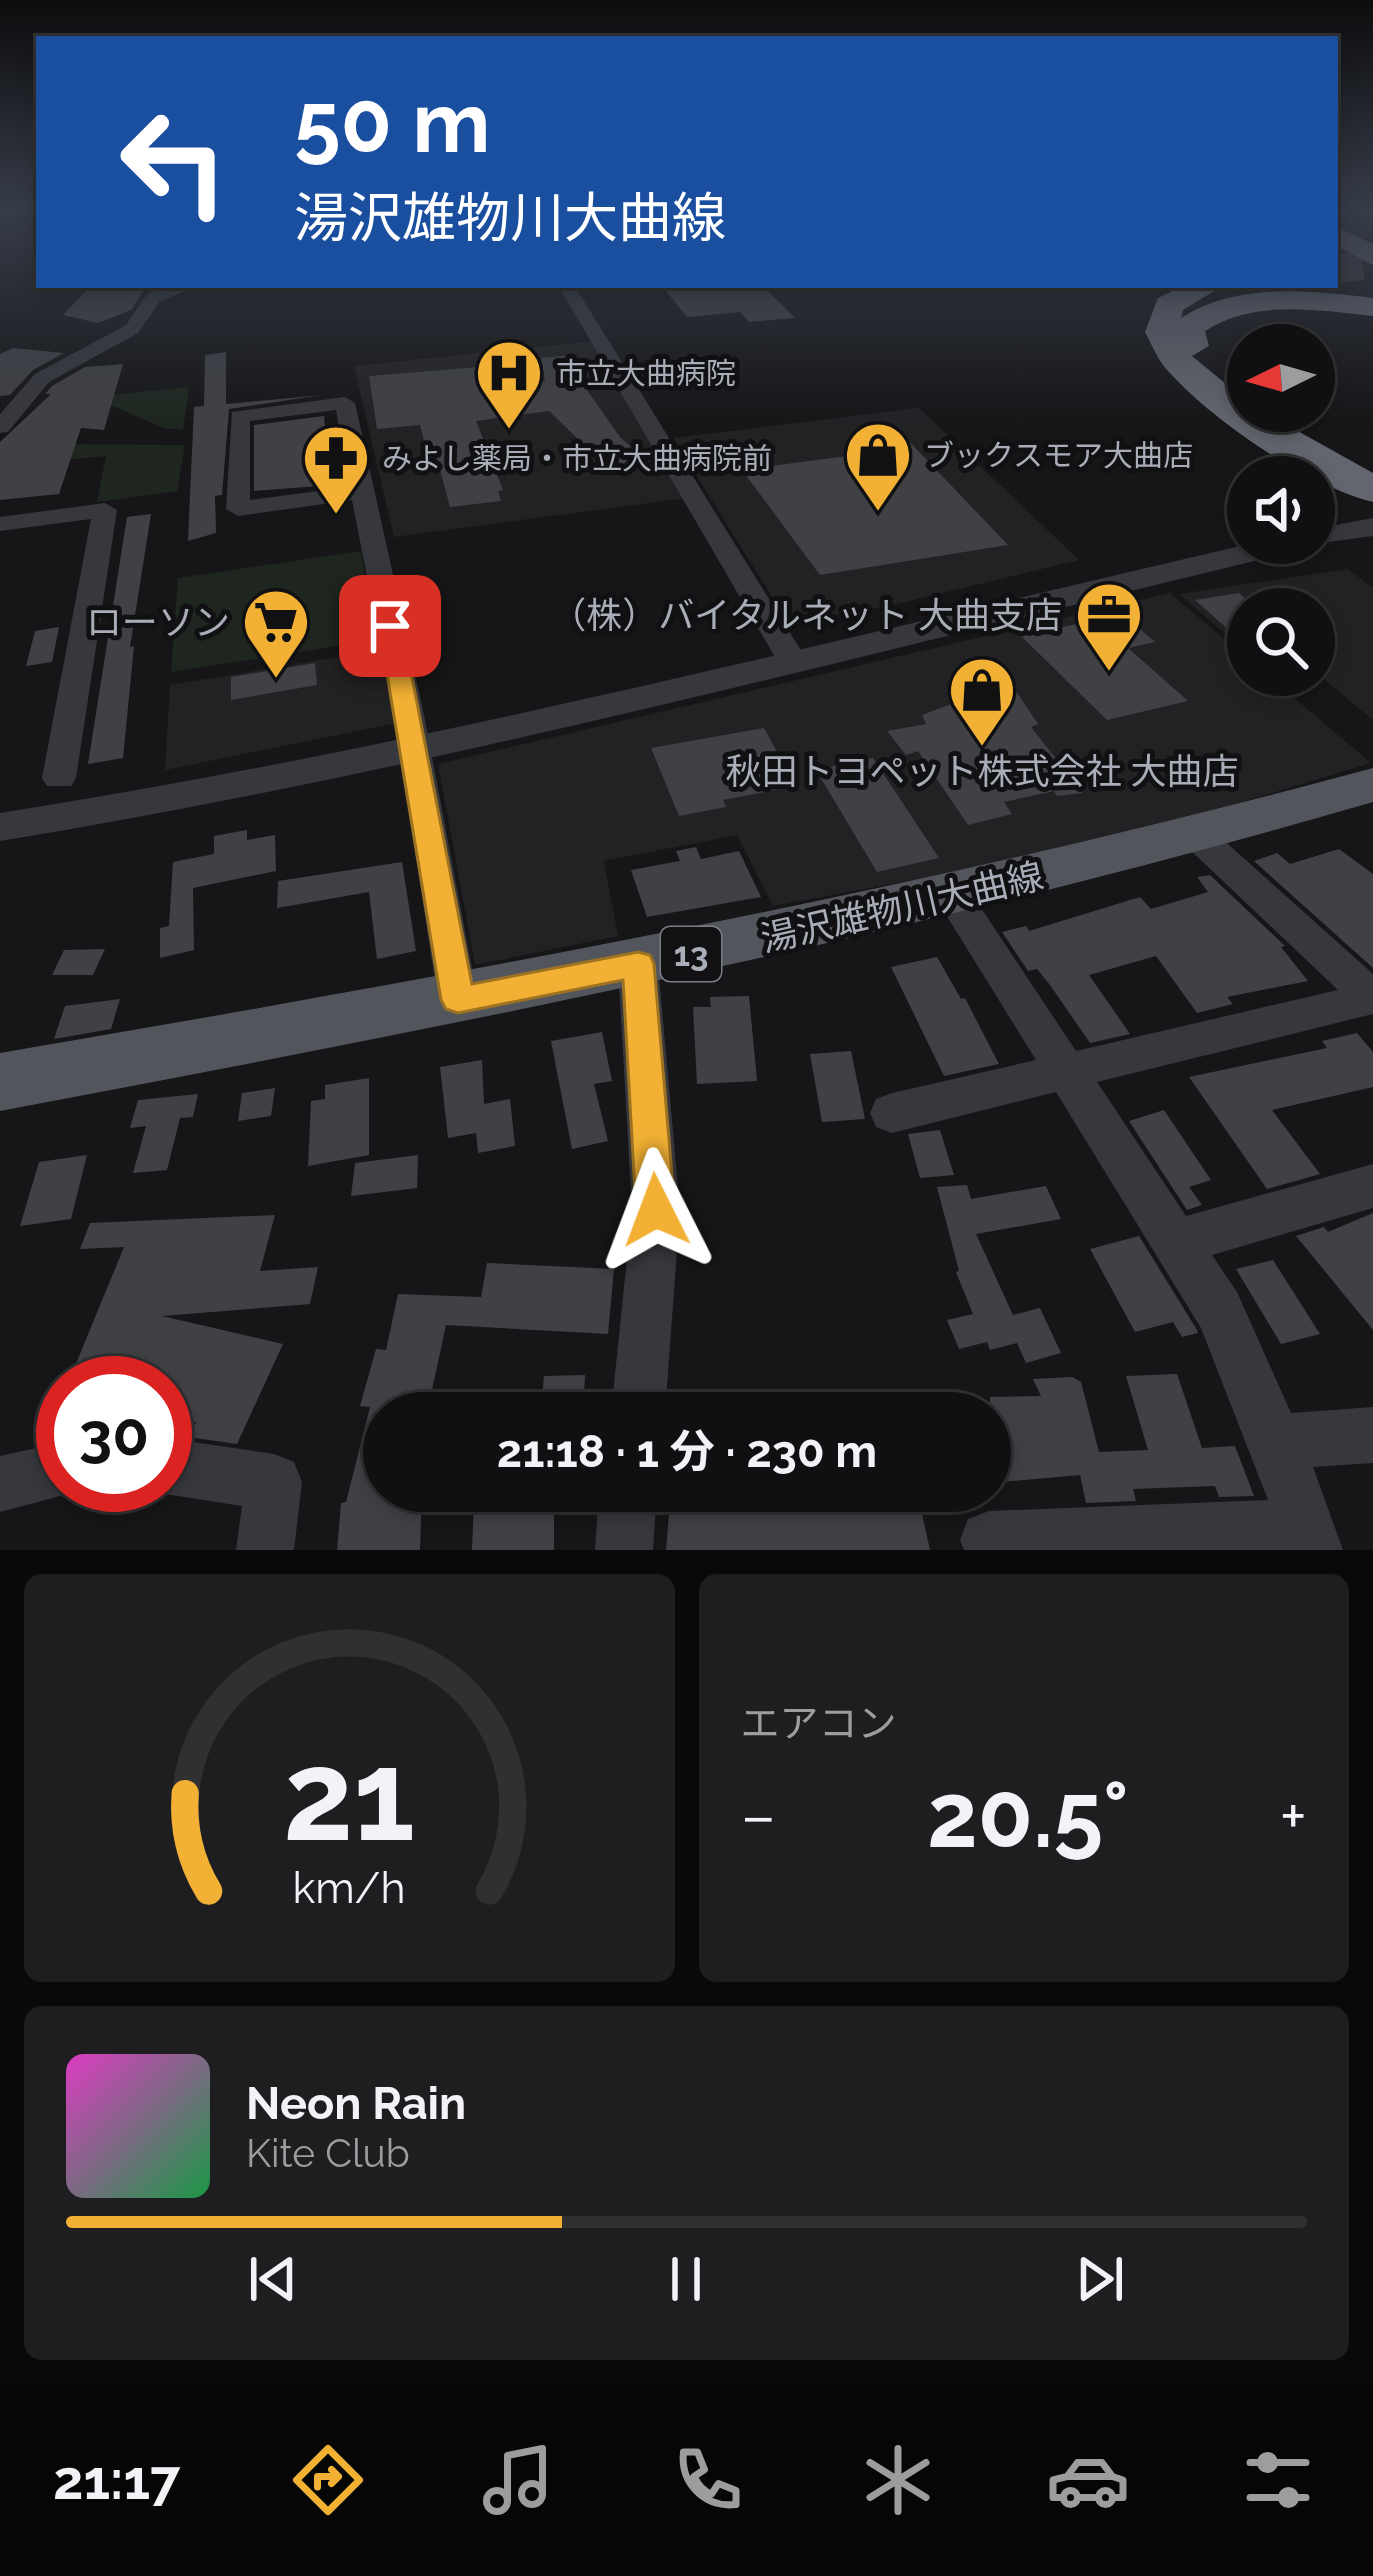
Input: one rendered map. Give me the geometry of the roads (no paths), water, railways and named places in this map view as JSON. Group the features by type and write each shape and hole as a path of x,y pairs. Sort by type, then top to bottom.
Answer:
{"highway":[{"path":"1162,288 1141,303 1142,318 1177,339 1245,416 1373,489"},
{"path":"1201,288 1161,312 1157,323 1227,379"},
{"path":"1177,339 1199,303 1242,288"},
{"path":"1177,339 1202,317 1248,305 1373,307"},
{"path":"1307,432 1373,470"}],"main road":[{"name":"湯沢雄物川大曲線","path":"0,1082 458,1000 954,897 1198,837 1373,785"}],"street":[{"path":"0,427 42,378 132,329 154,297 183,288"},
{"path":"568,288 790,657"},
{"path":"362,492 238,509 239,416 345,403 415,748 458,1000"},
{"path":"0,524 105,510 59,778"},
{"path":"1335,534 1373,527"},
{"path":"0,826 188,797 415,748 1227,558"},
{"path":"1198,837 1373,998"},
{"path":"954,897 1220,1310 1276,1442 1310,1539 989,1540"},
{"path":"638,964 656,1210 640,1392"},
{"path":"892,1113 1373,998"},
{"path":"1176,1242 1373,1186"},
{"path":"1276,1442 1373,1435"},
{"path":"192,1470 274,1482 265,1550"},
{"path":"0,1484 36,1476"},
{"path":"624,1550 627,1512"}],"place":[{"name":"市立大曲病院","path":"509,432"},
{"name":"ブックスモア大曲店","path":"878,514"},
{"name":"みよし薬局・市立大曲病院前","path":"336,517"},
{"name":"（株）バイタルネット 大曲支店","path":"1109,674"},
{"name":"ローソン","path":"276,681"},
{"name":"秋田トヨペット株式会社 大曲店","path":"982,749"}]}
